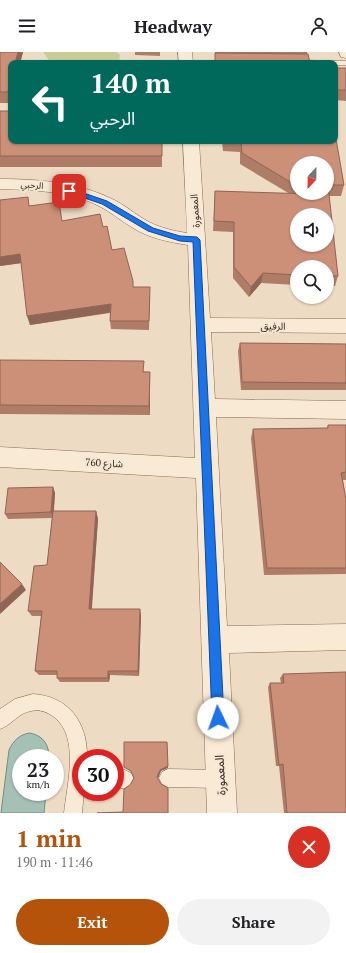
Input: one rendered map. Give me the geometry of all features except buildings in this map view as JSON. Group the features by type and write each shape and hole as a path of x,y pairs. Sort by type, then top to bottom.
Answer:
{"street":[{"name":"المعمورة","path":"191,144 201,324 222,813"},
{"name":"الرحبي","path":"0,184 37,185 81,194 104,202 150,230 180,238 197,240"},
{"name":"الرفيق","path":"201,324 346,326"},
{"path":"204,408 346,410"},
{"name":"شارع 760","path":"0,457 207,469"},
{"path":"215,640 346,637"}],"lane":[{"path":"0,721 7,712 18,705 42,701 58,709 71,723 77,738 77,749"},
{"path":"168,778 220,780"},
{"path":"73,813 75,801"}],"shaded area":[{"path":"43,52 117,52 120,55 119,60 49,60"},
{"path":"30,733 39,736 45,742 48,749 12,749 12,801 45,801 44,813 1,813 9,750 17,738"}],"route":[{"path":"69,191 104,202 150,230 180,238 197,240 218,718"}]}
